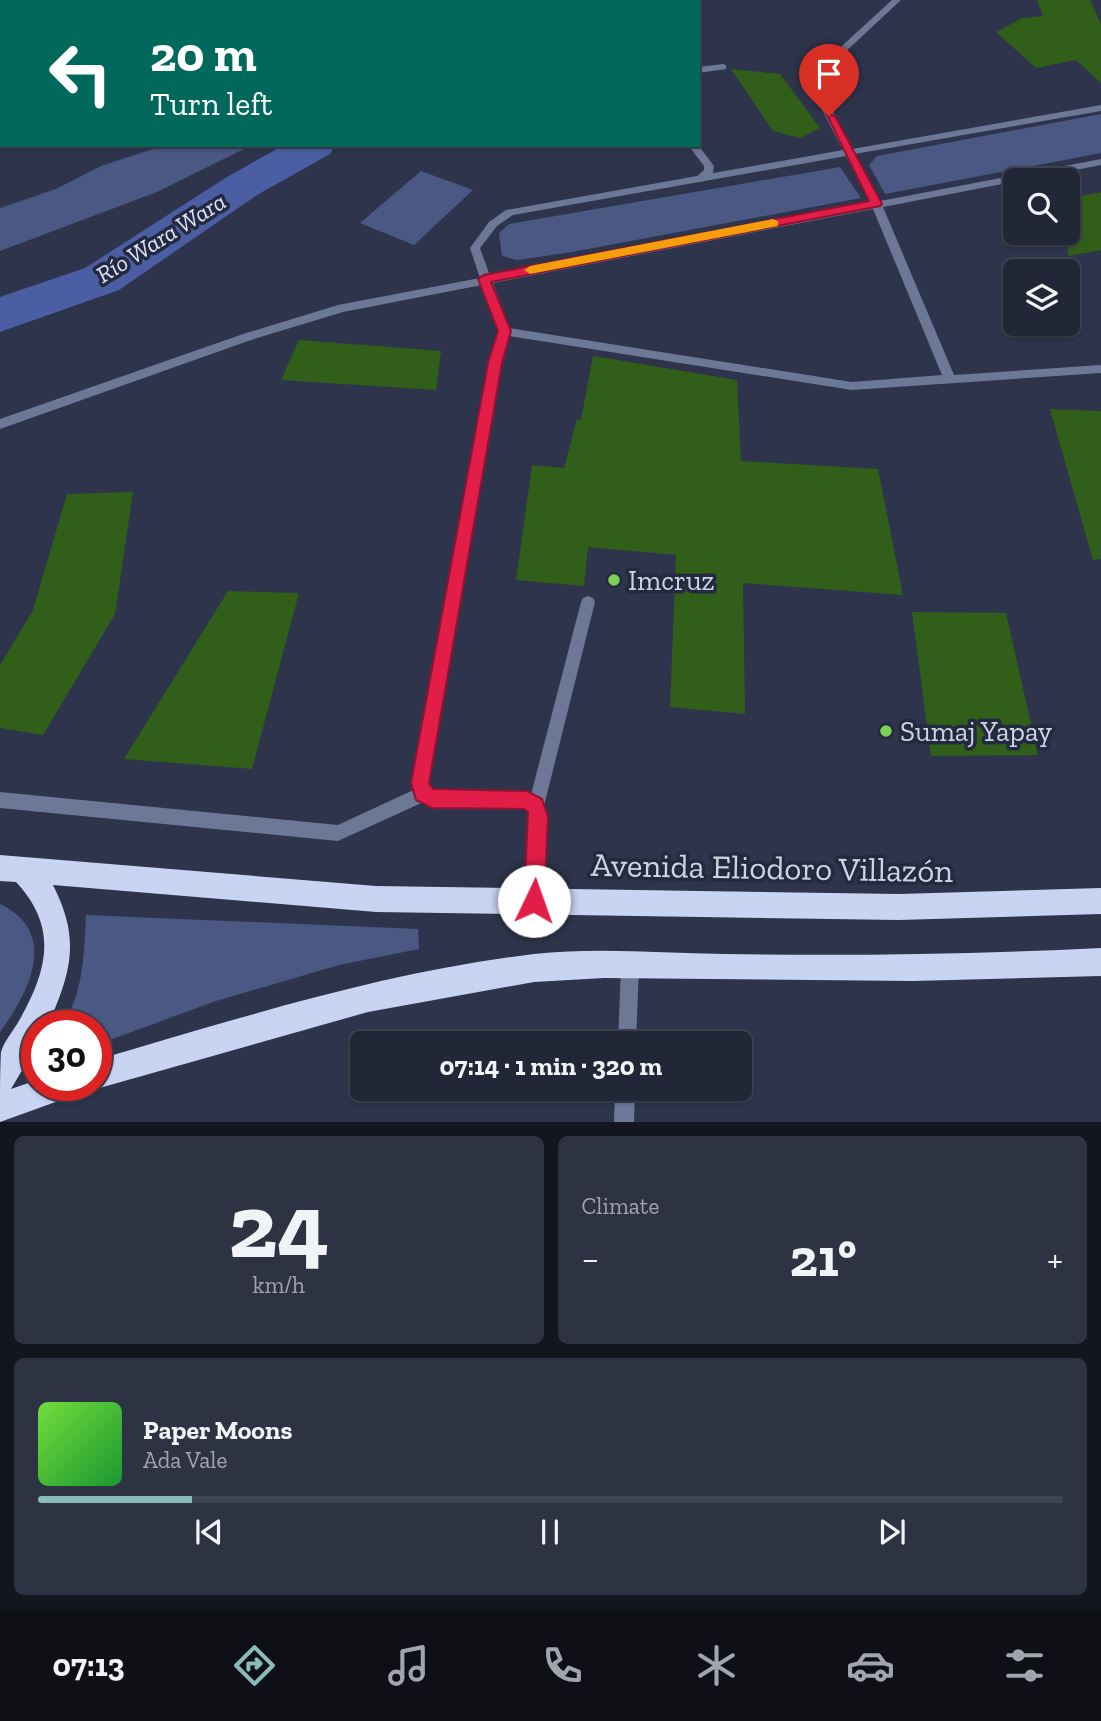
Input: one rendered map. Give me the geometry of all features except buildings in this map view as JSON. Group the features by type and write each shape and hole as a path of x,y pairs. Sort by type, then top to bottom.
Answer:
{"highway":[{"name":"Avenida Eliodoro Villazón","path":"12,870 376,899 899,907 1101,901"},
{"path":"0,1079 34,1024 45,1000 53,977 58,943 57,926 46,897 12,870"},
{"path":"112,1071 204,1042 449,982 536,968 1002,968 1101,962"},
{"path":"0,1107 21,1100"}],"street":[{"path":"897,0 823,68 813,83 876,204 950,379"},
{"path":"700,71 723,66"},
{"path":"422,794 420,783 495,363 504,331 475,248 493,223 510,212 851,155 1101,108"},
{"path":"695,147 709,166 709,171 698,180"},
{"path":"0,424 247,337 342,308 1101,162"},
{"path":"504,331 852,386 1101,369"},
{"path":"534,901 539,817 536,806 588,602"},
{"path":"0,800 338,833 422,794"},
{"path":"422,794 432,799 527,800 536,806"},
{"path":"627,1031 630,967"},
{"path":"624,1122 625,1101"}],"shaded area":[{"path":"1101,114 1101,153 1022,168 1003,168 1003,172 885,194 869,165 877,156"},
{"path":"159,147 248,147 157,192 0,251 0,208 56,189 101,166"},
{"path":"840,167 861,198 572,252 517,260 502,256 499,233 509,224"},
{"path":"421,171 473,190 414,245 360,223"},
{"path":"0,904 18,916 29,931 34,947 29,982 0,1032"},
{"path":"86,915 418,929 419,949 339,965 216,1001 112,1039 112,1010 70,1010 79,986"}],"waterway":[{"name":"Río Wara Wara","path":"0,315 102,279 242,186 311,147"}],"slow traffic":[{"path":"530,270 773,223"}],"place":[{"name":"Imcruz","path":"614,580"},
{"name":"Sumaj Yapay","path":"886,731"}],"route":[{"path":"534,901 539,817 536,806 527,800 432,799 422,794 420,783 495,363 504,331 484,279 876,204 829,116"}]}
